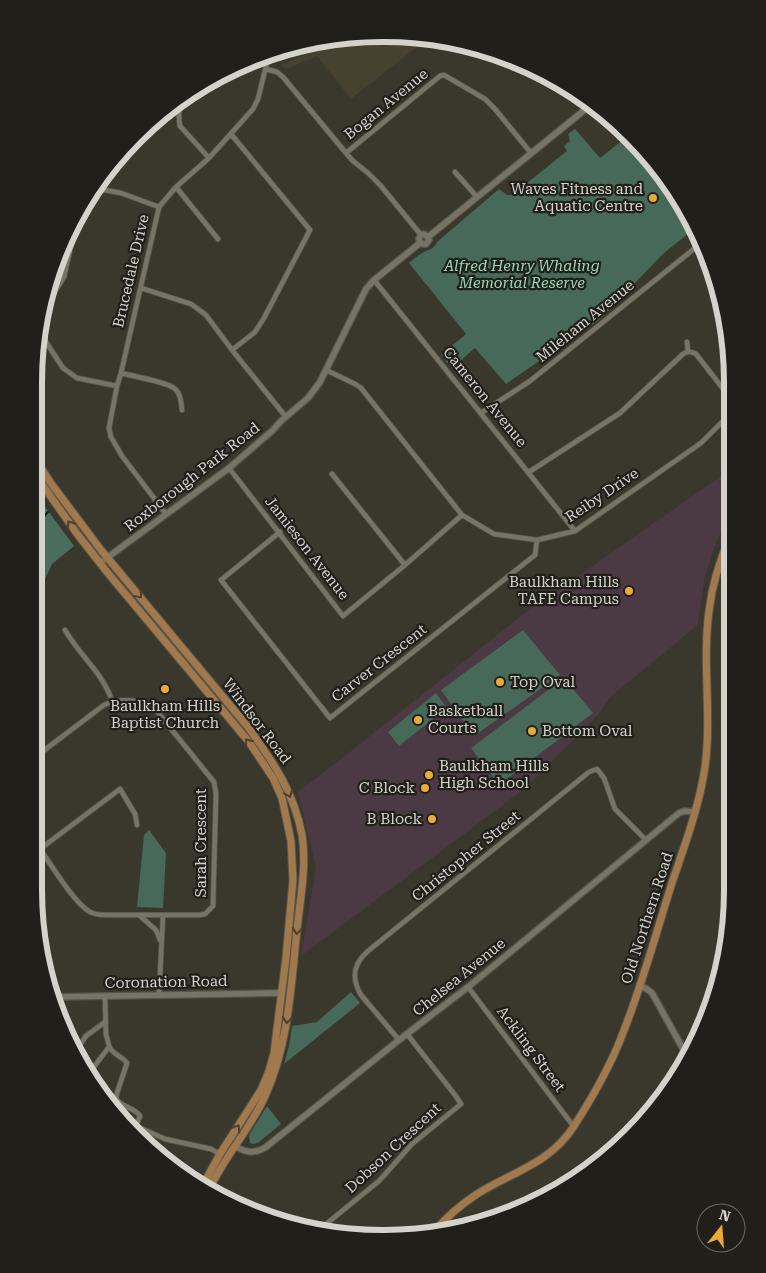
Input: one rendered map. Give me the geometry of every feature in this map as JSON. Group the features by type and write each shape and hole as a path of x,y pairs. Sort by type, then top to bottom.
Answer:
{"main road":[{"name":"Windsor Road","path":"42,470 86,531 248,728 272,761 286,785 302,834 304,856 302,883 285,1035 276,1070 260,1106 212,1184"},
{"name":"Windsor Road","path":"42,484 100,563 248,742 273,778 282,798 291,841 293,880 276,1043 269,1071 263,1085 206,1180"},
{"name":"Old Northern Road","path":"440,1226 451,1214 478,1193 538,1162 563,1142 594,1092 621,1040 640,986 702,783 707,748 707,638 709,611 717,574 724,556"},
{"path":"280,992 290,993"},
{"path":"228,1142 235,1146"}],"street":[{"name":"Brucedale Drive","path":"166,514 113,443 109,428 117,386 141,288 158,207 176,187 209,158 253,109 258,99 267,63"},
{"path":"266,70 277,72 283,77 353,161 381,186 421,235 424,234 428,237"},
{"name":"Bogan Avenue","path":"346,153 440,76 444,75 485,99 531,153"},
{"path":"421,235 420,242 426,244 429,240 428,237 583,108"},
{"path":"179,111 180,126 209,158"},
{"path":"232,134 310,230 255,332 232,350"},
{"path":"455,172 477,197"},
{"path":"176,187 218,239"},
{"path":"103,190 121,193 158,207"},
{"name":"Roxborough Park Road","path":"100,563 229,468 308,398 316,389 363,295 374,280 420,242"},
{"path":"56,288 64,277 71,247"},
{"name":"Mileham Avenue","path":"482,413 530,381 695,248"},
{"name":"Cameron Avenue","path":"374,280 575,531"},
{"path":"141,288 191,304 206,315 286,417"},
{"path":"45,340 62,368 77,378 117,386"},
{"path":"687,342 688,352"},
{"path":"529,472 620,413 683,354 688,352 696,354 724,389"},
{"name":"Reiby Drive","path":"326,370 361,388 462,515 494,534 537,540 575,531 701,443 724,421"},
{"path":"121,372 176,389 180,397 182,410"},
{"name":"Jamieson Avenue","path":"229,468 344,616 462,515"},
{"path":"332,474 405,565"},
{"name":"Carver Crescent","path":"280,532 221,580 330,718 535,555 537,540"},
{"path":"42,752 112,701 104,681 72,642 65,630"},
{"name":"Sarah Crescent","path":"42,852 76,900 88,912 106,915 205,914 213,906 216,794 214,782 155,709 132,700 112,701"},
{"name":"Christopher Street","path":"399,1040 356,987 355,969 361,957 589,772 597,769 604,778 615,808 646,840"},
{"path":"42,848 120,789 135,814 137,825"},
{"name":"Chelsea Avenue","path":"235,1146 244,1151 253,1152 266,1147 468,987 679,813 685,811 694,812"},
{"path":"140,915 156,930 161,941"},
{"path":"159,995 163,915"},
{"path":"640,986 652,993 683,1050"},
{"name":"Ackling Street","path":"468,987 574,1127"},
{"name":"Coronation Road","path":"60,997 280,992"},
{"path":"105,996 106,1035 109,1047 124,1058 127,1063 116,1099 120,1104 137,1112 140,1116 136,1125"},
{"path":"80,1045 86,1036 105,1022"},
{"name":"Dobson Crescent","path":"324,1225 379,1181 412,1144 461,1104 407,1034"},
{"path":"93,1068 109,1047"},
{"path":"141,1130 165,1139 211,1149 220,1154"}],"shaded area":[{"path":"383,42 420,44 351,99 317,56 286,69 281,65 313,51 339,45 361,43"},
{"name":"Baulkham Hills High School","path":"724,474 724,525 712,553 704,581 698,625 610,697 599,714 527,787 301,956 316,868 298,792 521,616"}],"green space":[{"name":"Alfred Henry Whaling Memorial Reserve","path":"575,129 600,158 622,140 639,158 666,194 689,233 664,253 599,320 506,384 475,348 452,368 441,355 466,334 409,263 433,247 499,189 507,195 512,195 567,151 564,146 570,141 568,134"},
{"path":"42,503 74,546 52,564 42,586"},
{"name":"Top Oval","path":"523,630 560,675 474,736 441,690"},
{"name":"Bottom Oval","path":"564,678 593,713 499,785 471,748"},
{"name":"Basketball Courts","path":"436,693 447,708 399,746 388,732"},
{"path":"149,830 166,853 163,908 137,907 144,835"},
{"path":"351,992 360,1003 284,1064 292,1026 317,1022"},
{"path":"267,1106 281,1124 259,1142 250,1143 249,1135"}],"waterway":[{"path":"42,518 48,512"}],"place":[{"name":"Waves Fitness and Aquatic Centre","path":"653,198"},
{"name":"Baulkham Hills TAFE Campus","path":"629,591"},
{"name":"Top Oval","path":"500,682"},
{"name":"Baulkham Hills Baptist Church","path":"165,689"},
{"name":"Basketball Courts","path":"418,720"},
{"name":"Bottom Oval","path":"532,731"},
{"name":"Baulkham Hills High School","path":"429,775"},
{"name":"C Block","path":"425,788"},
{"name":"B Block","path":"432,819"}]}
